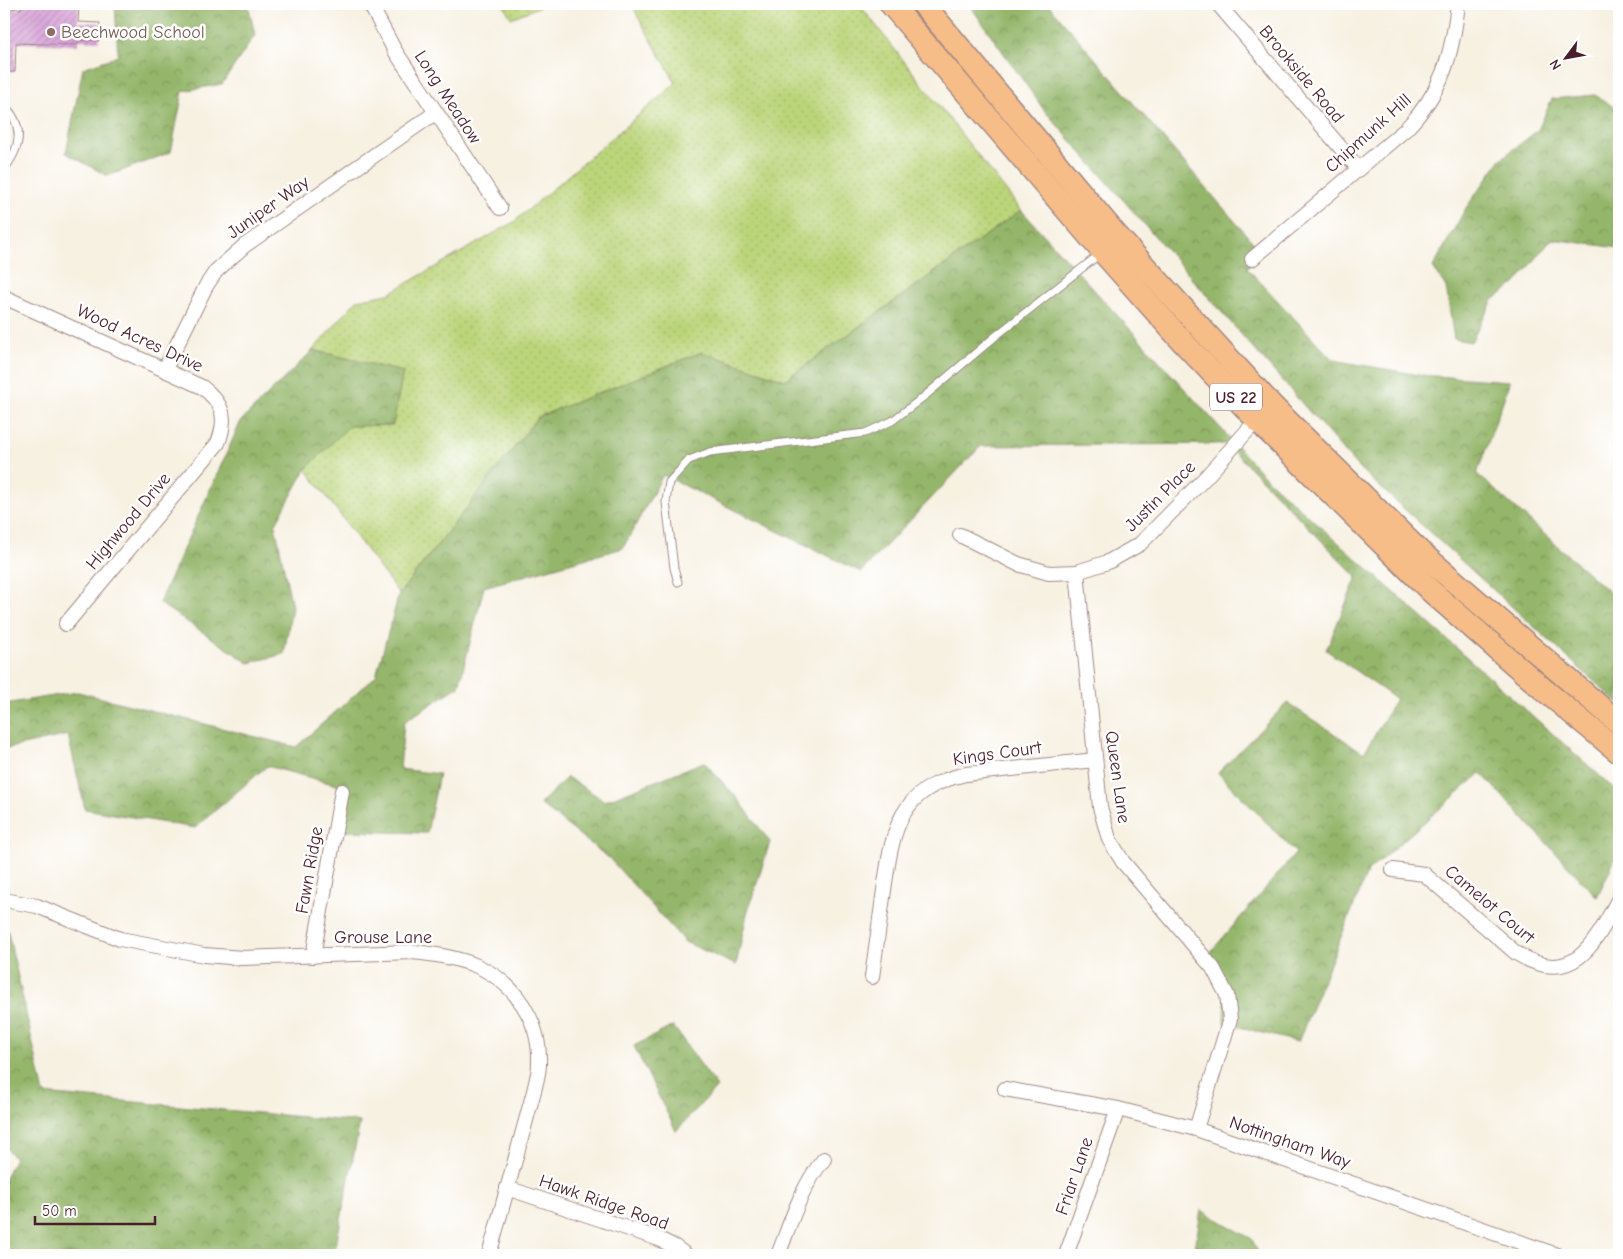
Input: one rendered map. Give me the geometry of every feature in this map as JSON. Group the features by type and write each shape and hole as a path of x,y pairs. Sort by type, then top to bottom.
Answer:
{"highway":[{"name":"US 22","path":"891,4 1103,252 1183,342 1257,420 1432,592 1543,689 1619,752"},
{"name":"US 22","path":"929,9 1117,236 1272,406 1419,551 1619,723"}],"street":[{"name":"Long Meadow","path":"370,4 395,51 500,208"},
{"name":"Brookside Road","path":"1218,4 1358,168"},
{"name":"Chipmunk Hill","path":"1252,259 1417,118 1435,93 1450,54 1458,4"},
{"name":"Juniper Way","path":"164,369 206,286 216,271 228,259 435,113"},
{"name":"Wood Acres Drive","path":"4,297 202,387 214,396 222,411 224,423 218,443"},
{"name":"Justin Place","path":"960,535 1018,564 1049,573 1077,572 1108,562 1140,544 1206,477 1257,420"},
{"name":"Highwood Drive","path":"66,624 218,443"},
{"name":"Queen Lane","path":"1077,572 1100,807 1109,839 1123,862 1213,968 1227,995 1230,1019 1196,1129"},
{"name":"Kings Court","path":"872,977 890,847 896,826 905,810 917,796 940,782 966,774 1095,760"},
{"name":"Fawn Ridge","path":"313,956 342,790"},
{"name":"Camelot Court","path":"1393,870 1424,874 1516,953 1530,962 1544,965 1570,963 1583,955 1596,940 1619,898"},
{"name":"Grouse Lane","path":"4,900 37,906 120,939 204,955 243,958 412,952 440,955 482,969 495,976 518,997 529,1015 536,1035 539,1066 534,1091 489,1255"},
{"name":"Nottingham Way","path":"1005,1089 1118,1109 1196,1129 1557,1255"},
{"name":"Friar Lane","path":"1066,1255 1118,1109"},
{"path":"778,1255 811,1175 824,1159"},
{"name":"Hawk Ridge Road","path":"507,1188 659,1239 686,1255"}],"lane":[{"path":"4,105 12,115 19,134 17,148 4,169"},
{"path":"678,582 674,568 666,502 668,482 689,460 710,452 865,433 892,421 1103,252"}],"green space":[{"path":"115,4 248,4 255,35 222,84 183,91 171,152 108,176 66,153 83,68 118,56"},
{"path":"503,4 546,4 511,18"},
{"path":"633,4 859,4 1021,210 785,380 702,352 538,417 399,594 306,469 349,426 393,425 402,372 313,350 357,300 388,294 514,222 676,83 638,17"},
{"path":"969,4 1048,4 1262,253 1247,268 1333,360 1419,375 1510,381 1477,474 1619,601 1619,704 1358,467 1044,110"},
{"path":"1595,95 1619,109 1619,248 1552,239 1516,283 1493,300 1471,342 1454,339 1446,287 1433,267 1466,208 1501,159 1538,130 1552,99"},
{"path":"1021,210 1268,480 1619,793 1619,851 1597,897 1481,773 1368,871 1298,1042 1224,1023 1225,989 1208,955 1296,853 1218,773 1287,703 1364,753 1396,699 1326,650 1357,577 1227,444 981,446 861,572 663,475 623,548 484,587 459,686 404,722 400,769 439,774 427,833 339,831 348,788 267,766 195,828 85,809 68,735 4,749 4,704 78,692 296,747 376,676 399,594 538,417 702,352 785,380"},
{"path":"313,350 403,372 393,425 349,426 306,469 275,525 292,607 284,654 249,663 159,603 241,421"},
{"path":"704,762 738,799 770,842 747,914 736,965 685,942 610,859 540,804 567,777 605,801"},
{"path":"4,914 44,1094 360,1122 334,1255 4,1255 4,1179 15,1158 4,1147"},
{"path":"673,1026 717,1087 676,1131 634,1046"},
{"path":"1201,1210 1252,1239 1259,1255 1194,1255"}],"building":[{"name":"Beechwood School","path":"21,4 79,4 78,22 100,23 99,41 78,40 78,45 16,43 15,72 4,72 4,8 21,9"}],"place":[{"name":"Beechwood School","path":"51,32"}]}
